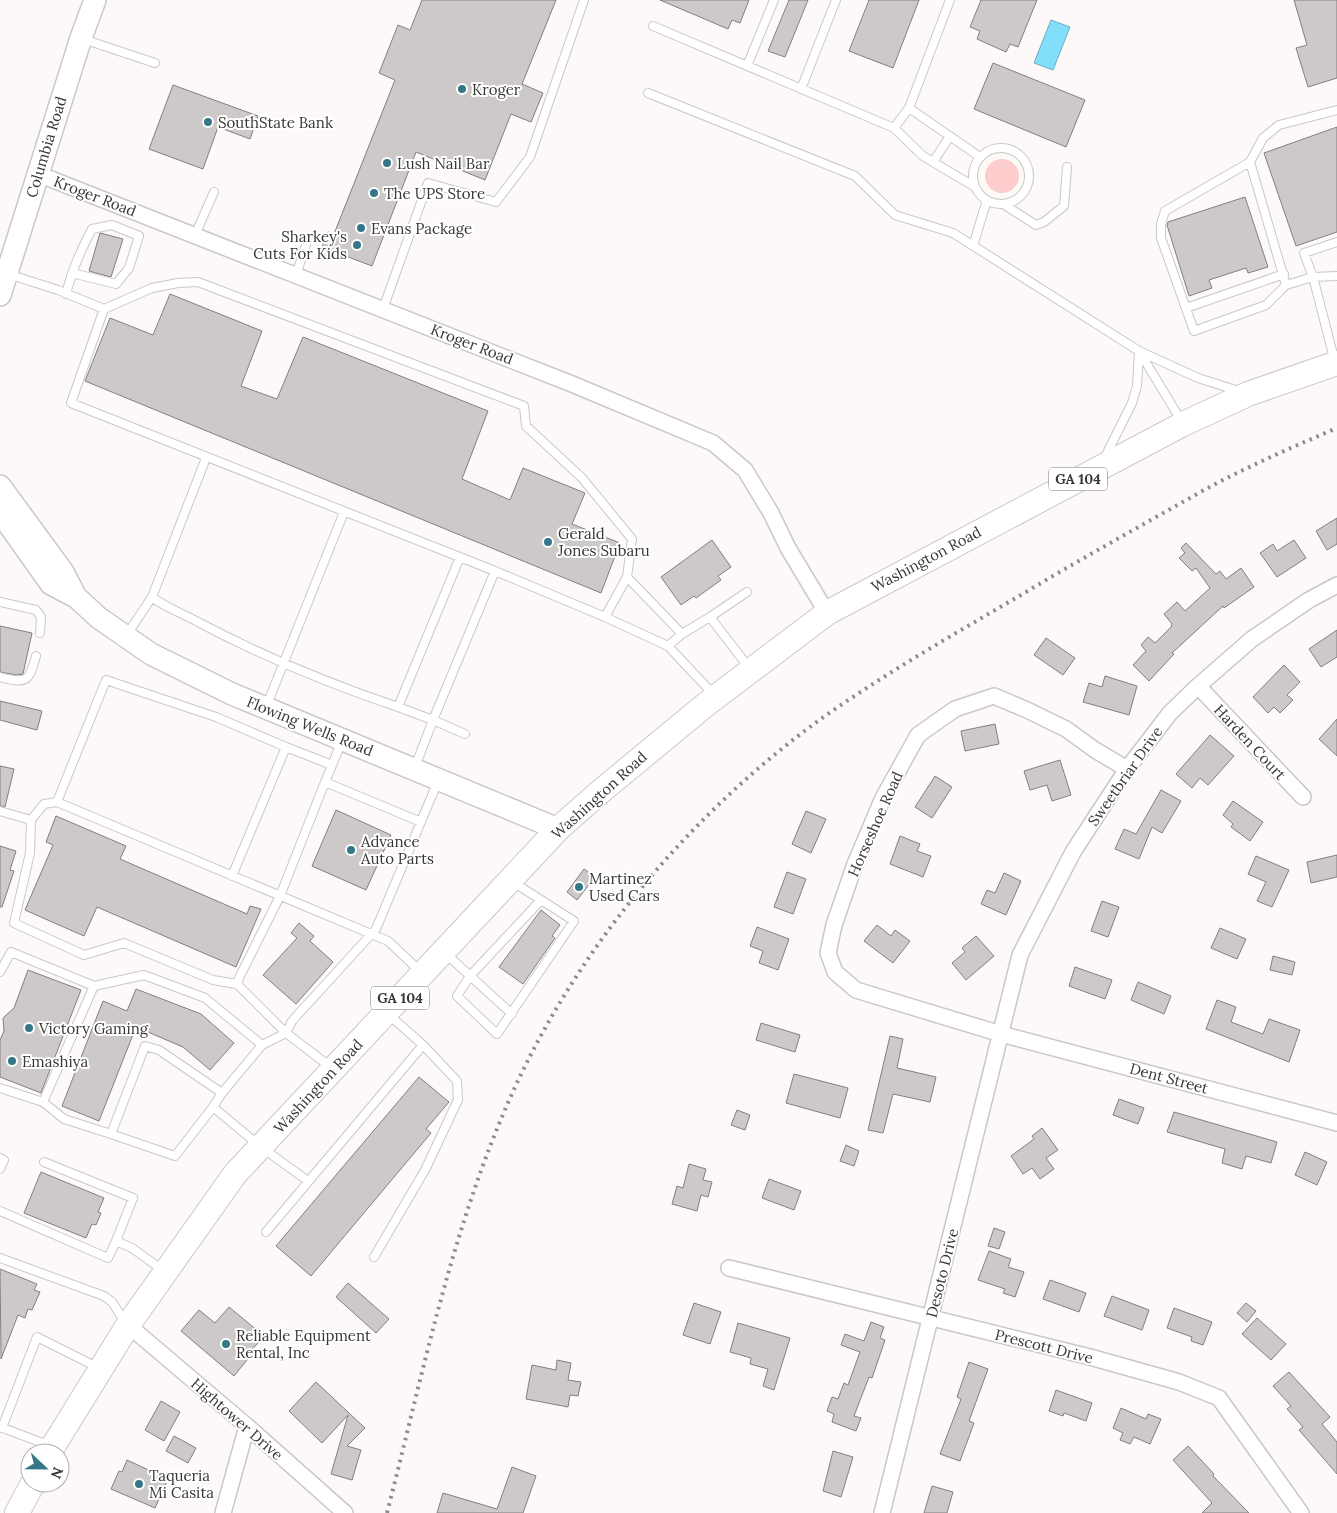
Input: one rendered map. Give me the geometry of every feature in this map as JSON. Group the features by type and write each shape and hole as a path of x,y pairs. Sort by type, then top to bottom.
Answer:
{"main road":[{"name":"Columbia Road","path":"0,295 11,248 38,174 95,0"},
{"name":"Washington Road","path":"55,1443 128,1325 235,1174 558,830 600,792 716,697 828,613 1183,424 1248,394 1336,364"},
{"name":"Flowing Wells Road","path":"0,486 63,572 76,597"},
{"name":"Flowing Wells Road","path":"0,512 9,535 51,584 76,597 99,618 151,654 232,694 558,830"},
{"path":"17,1513 28,1493"}],"street":[{"name":"Kroger Road","path":"38,174 572,384 713,443 745,470 771,513 788,548 828,613"},
{"name":"Sweetbriar Drive","path":"1001,1034 1020,955 1073,852 1127,769 1170,713 1198,686 1252,639 1310,600 1337,585"},
{"name":"Harden Court","path":"1198,686 1303,797"},
{"name":"Horseshoe Road","path":"1001,1034 856,990 835,972 828,953 834,925 855,864 883,798 918,735 955,709 994,696 1066,729 1095,750 1127,769"},
{"name":"Dent Street","path":"1001,1034 1337,1123"},
{"name":"Desoto Drive","path":"882,1513 1001,1034"},
{"name":"Prescott Drive","path":"729,1268 1090,1357 1170,1379 1219,1398 1301,1513"},
{"name":"Hightower Drive","path":"128,1325 247,1426 345,1513"},
{"path":"223,1513 247,1426"}],"lane":[{"path":"383,309 428,183 496,202 530,157 584,0"},
{"path":"747,66 774,0"},
{"path":"801,89 836,0"},
{"path":"894,128 909,108 950,0"},
{"path":"653,26 894,128 923,156 975,187 987,200 1003,204 1036,225 1044,222 1064,206 1067,167"},
{"path":"81,38 155,63"},
{"path":"648,92 855,176 895,215 953,233 1139,351 1198,378 1248,394"},
{"path":"909,108 980,157"},
{"path":"1337,110 1279,126 1262,138 1250,162 1165,211 1161,224 1161,238 1194,331 1266,305 1286,285 1314,277 1337,276"},
{"path":"933,162 950,136"},
{"path":"975,187 973,171 980,157 987,151 996,148 1014,150 1022,156 1027,164 1030,172 1029,182 1026,190 1020,197 1012,202 1003,204"},
{"path":"1250,162 1286,285"},
{"path":"194,235 214,192"},
{"path":"973,246 987,200"},
{"path":"66,294 72,273 77,258 92,229 112,225 139,236 129,268 116,284 72,273"},
{"path":"1336,364 1314,277 1304,253 1337,242"},
{"path":"296,275 306,245"},
{"path":"6,274 104,309 152,288 178,283 198,282 514,400 524,406 526,426 582,478 632,538 627,577 605,617"},
{"path":"1186,308 1284,274"},
{"path":"104,309 71,404 460,557 605,617 668,646 716,697"},
{"path":"1139,351 1183,424"},
{"path":"1098,468 1132,404 1137,386 1139,351"},
{"path":"126,636 152,596 206,458"},
{"path":"265,708 344,512"},
{"path":"398,707 460,557"},
{"path":"414,769 495,571"},
{"path":"627,577 682,634"},
{"path":"668,646 682,634 747,592"},
{"path":"152,596 163,606 188,616 233,640 284,663 353,692 433,720 465,734"},
{"path":"0,602 36,610 41,617 40,633"},
{"path":"710,617 751,671"},
{"path":"0,677 18,682 25,680 31,674 36,656"},
{"path":"57,802 106,680 216,716 332,765"},
{"path":"237,984 280,896 343,739"},
{"path":"232,876 286,747"},
{"path":"0,1088 43,1102 64,1119 175,1156 222,1093 262,1045 286,1033 292,1021 369,934 376,929 439,779"},
{"path":"325,782 421,822"},
{"path":"334,1069 286,1033 237,984 213,980 124,943 84,955 14,923 30,853 31,820 44,804 57,802 388,941 423,974"},
{"path":"0,811 31,820"},
{"path":"511,880 574,921 497,1034 457,996 470,976 541,900"},
{"path":"0,972 11,952 94,986 144,975 205,998 262,1045"},
{"path":"444,952 512,1014"},
{"path":"43,1102 94,986"},
{"path":"374,1257 425,1170 458,1100 457,1080 423,1045 386,1013"},
{"path":"266,1232 423,1045"},
{"path":"111,1134 145,1046 159,1050 222,1093"},
{"path":"213,1107 261,1147 308,1181"},
{"path":"0,1158 4,1160 0,1169"},
{"path":"0,1211 108,1258 133,1198 44,1162"},
{"path":"116,1241 132,1248 166,1272"},
{"path":"0,1258 104,1296 112,1302 128,1325"},
{"path":"36,1443 1,1427 37,1338 101,1369"}],"shaded area":[{"path":"1002,159 1014,164 1019,176 1014,188 1002,193 990,188 985,176 990,164"}],"water":[{"path":"1051,20 1070,27 1053,70 1034,63"}],"building":[{"name":"Kroger","path":"422,0 556,0 522,84 543,93 531,122 511,114 485,180 416,152 372,266 322,247 328,232 334,234 395,80 379,73 398,25 410,30"},
{"path":"660,0 749,0 740,23 732,20 728,29"},
{"path":"789,0 808,0 785,57 768,51"},
{"path":"869,0 919,0 893,68 849,51"},
{"path":"981,0 1037,0 1018,47 1010,44 1006,52 977,39 980,31 970,27"},
{"path":"1294,0 1337,0 1337,78 1308,87 1296,48 1307,45"},
{"path":"993,63 1085,100 1066,147 974,109"},
{"name":"SouthState Bank","path":"173,85 258,116 250,139 218,127 203,169 149,149"},
{"path":"1337,127 1337,232 1296,246 1264,153"},
{"path":"1245,197 1268,267 1248,273 1246,268 1209,280 1212,288 1189,296 1167,225 1168,222"},
{"path":"100,233 123,239 111,277 89,271"},
{"path":"170,294 262,331 241,386 277,399 303,337 488,411 462,479 510,500 523,468 585,493 572,524 620,543 601,593 85,381 110,318 153,335"},
{"path":"1337,518 1337,544 1327,550 1316,531"},
{"path":"712,540 731,567 718,576 721,580 696,598 694,596 681,605 661,577"},
{"path":"1294,540 1306,558 1277,577 1260,553 1273,544 1277,551"},
{"path":"1186,543 1216,574 1220,571 1226,579 1241,568 1254,587 1224,608 1223,606 1172,653 1174,654 1149,681 1133,665 1146,651 1141,645 1148,637 1155,643 1171,627 1172,624 1164,614 1177,602 1185,611 1210,588 1196,568 1192,571 1179,558 1185,553 1181,548"},
{"path":"0,626 32,633 23,674 16,675 0,672"},
{"path":"1337,630 1337,657 1321,667 1309,649"},
{"path":"1046,638 1075,658 1063,675 1034,655"},
{"path":"1284,665 1300,682 1287,695 1293,700 1280,713 1274,707 1268,713 1253,697"},
{"path":"1105,676 1137,686 1129,715 1083,702 1089,683 1102,687"},
{"path":"0,701 42,711 37,730 0,720"},
{"path":"1337,719 1337,756 1319,739"},
{"path":"995,724 999,744 965,751 961,731"},
{"path":"1210,735 1234,756 1208,785 1200,778 1192,788 1176,774"},
{"path":"1060,760 1071,795 1052,801 1047,785 1030,790 1024,771"},
{"path":"0,766 14,769 5,807 0,806"},
{"path":"935,776 952,787 932,818 915,807"},
{"path":"1161,790 1181,801 1162,833 1152,827 1139,859 1115,849 1124,829 1136,834"},
{"path":"1233,801 1263,822 1250,841 1231,827 1233,824 1223,815"},
{"name":"Advance Auto Parts","path":"336,810 391,835 366,890 312,866"},
{"path":"806,811 826,819 811,853 792,844"},
{"path":"56,816 126,846 120,859 247,914 250,906 261,909 236,967 97,907 84,936 25,910 53,845 46,842"},
{"path":"900,836 920,844 917,851 931,856 923,877 890,864"},
{"path":"0,846 16,851 10,870 14,871 2,907 0,907"},
{"path":"1337,855 1337,877 1311,883 1307,862"},
{"path":"1256,856 1289,870 1272,907 1257,901 1266,882 1248,874"},
{"name":"Martinez Used Cars","path":"584,869 595,877 577,900 567,892"},
{"path":"787,872 806,879 793,914 774,907"},
{"path":"1004,873 1021,881 1006,915 981,904 987,890 995,893"},
{"path":"1102,901 1119,907 1108,937 1091,931"},
{"path":"541,910 560,925 552,936 555,938 523,984 499,967"},
{"path":"299,923 314,936 310,941 333,962 296,1004 263,975 297,938 291,933"},
{"path":"877,925 891,936 895,930 910,941 893,963 864,941"},
{"path":"757,927 789,939 778,970 759,963 763,951 750,946"},
{"path":"1220,928 1246,939 1237,959 1211,948"},
{"path":"976,936 994,956 966,980 952,963 965,952 962,948"},
{"path":"1273,956 1295,962 1292,975 1270,970"},
{"path":"1075,967 1112,980 1105,999 1069,986"},
{"path":"28,970 81,990 41,1093 0,1077 0,1040 4,1031 3,1018 14,1008"},
{"path":"1138,982 1171,996 1164,1014 1131,1000"},
{"path":"136,989 201,1014 234,1043 210,1070 183,1047 136,1027 99,1121 62,1106 103,1001 127,1011"},
{"path":"1217,1000 1236,1007 1231,1022 1263,1034 1269,1019 1300,1030 1289,1062 1206,1029"},
{"path":"761,1023 800,1035 795,1052 756,1040"},
{"path":"890,1036 903,1039 897,1068 936,1077 930,1102 893,1094 883,1133 868,1130"},
{"path":"794,1074 848,1088 840,1118 786,1103"},
{"path":"419,1077 449,1102 426,1129 431,1133 311,1276 276,1246"},
{"path":"1119,1099 1144,1108 1138,1124 1113,1115"},
{"path":"737,1110 750,1115 745,1130 731,1125"},
{"path":"1174,1112 1277,1142 1271,1163 1246,1156 1242,1169 1222,1163 1225,1149 1167,1132"},
{"path":"1042,1128 1058,1150 1046,1158 1054,1169 1040,1179 1032,1168 1023,1174 1011,1156 1034,1139 1032,1136"},
{"path":"846,1145 859,1151 854,1166 840,1161"},
{"path":"1305,1152 1327,1162 1317,1185 1295,1175"},
{"path":"689,1164 706,1169 703,1180 712,1182 708,1197 701,1195 697,1211 672,1204 677,1186 683,1188"},
{"path":"41,1172 104,1198 98,1212 101,1213 96,1225 92,1224 86,1238 24,1213"},
{"path":"769,1179 801,1191 794,1210 762,1198"},
{"path":"994,1228 1005,1232 999,1249 988,1246"},
{"path":"989,1251 1011,1259 1008,1267 1024,1272 1015,1297 1003,1293 1005,1289 978,1280"},
{"path":"0,1269 37,1284 34,1290 40,1292 32,1310 28,1309 25,1318 18,1315 1,1359"},
{"path":"1050,1280 1086,1293 1079,1312 1043,1299"},
{"path":"348,1283 389,1319 376,1333 336,1297"},
{"path":"1112,1296 1149,1310 1142,1330 1104,1316"},
{"path":"694,1303 721,1312 710,1344 683,1335"},
{"path":"1246,1303 1256,1311 1247,1322 1237,1313"},
{"name":"Reliable Equipment Rental, Inc","path":"229,1307 264,1336 249,1353 251,1355 234,1376 181,1331 199,1310 215,1323"},
{"path":"1174,1308 1212,1322 1203,1345 1191,1341 1192,1337 1167,1328"},
{"path":"1257,1318 1286,1344 1271,1360 1242,1334"},
{"path":"871,1322 884,1327 880,1338 885,1340 872,1378 869,1377 854,1416 861,1418 856,1431 832,1422 834,1414 827,1411 832,1397 838,1399 844,1383 848,1385 860,1352 841,1345 845,1334 864,1341"},
{"path":"738,1323 790,1338 774,1390 763,1386 768,1369 750,1364 751,1358 730,1352"},
{"path":"557,1360 571,1363 568,1380 581,1382 578,1396 570,1395 568,1407 526,1399 532,1365 556,1370"},
{"path":"969,1362 988,1369 969,1421 974,1423 960,1461 940,1454 961,1399 957,1397"},
{"path":"1289,1372 1330,1417 1322,1424 1337,1442 1337,1474 1299,1430 1303,1427 1287,1409 1291,1406 1273,1386"},
{"path":"316,1382 365,1428 347,1446 361,1450 352,1480 331,1474 348,1415 322,1443 289,1411"},
{"path":"1056,1390 1092,1403 1086,1421 1064,1413 1063,1416 1049,1411"},
{"path":"161,1401 180,1412 164,1441 145,1430"},
{"path":"1121,1408 1146,1419 1148,1414 1161,1419 1150,1444 1134,1437 1130,1444 1120,1440 1123,1433 1113,1428"},
{"path":"174,1436 196,1448 188,1463 166,1451"},
{"path":"1188,1446 1214,1474 1213,1476 1249,1513 1202,1513 1212,1503 1173,1460"},
{"path":"833,1451 853,1457 841,1497 823,1491"},
{"name":"Taqueria Mi Casita","path":"127,1460 168,1479 155,1508 111,1489 119,1471 122,1472"},
{"path":"512,1467 536,1476 523,1513 437,1513 443,1493 497,1509"},
{"path":"932,1486 953,1492 947,1513 924,1513"}],"railway":[{"path":"387,1513 426,1354 455,1249 490,1146 511,1096 538,1042 568,989 640,889 681,842 770,758 818,721 894,670 1080,560 1202,491 1337,428"}],"place":[{"name":"Kroger","path":"462,89"},
{"name":"SouthState Bank","path":"208,122"},
{"name":"Lush Nail Bar","path":"387,163"},
{"name":"The UPS Store","path":"374,193"},
{"name":"Evans Package","path":"361,228"},
{"name":"Sharkey's Cuts For Kids","path":"357,245"},
{"name":"Gerald Jones Subaru","path":"548,542"},
{"name":"Advance Auto Parts","path":"351,850"},
{"name":"Martinez Used Cars","path":"579,887"},
{"name":"Victory Gaming","path":"29,1028"},
{"name":"Emashiya","path":"12,1061"},
{"name":"Reliable Equipment Rental, Inc","path":"226,1344"},
{"name":"Taqueria Mi Casita","path":"139,1484"}]}
